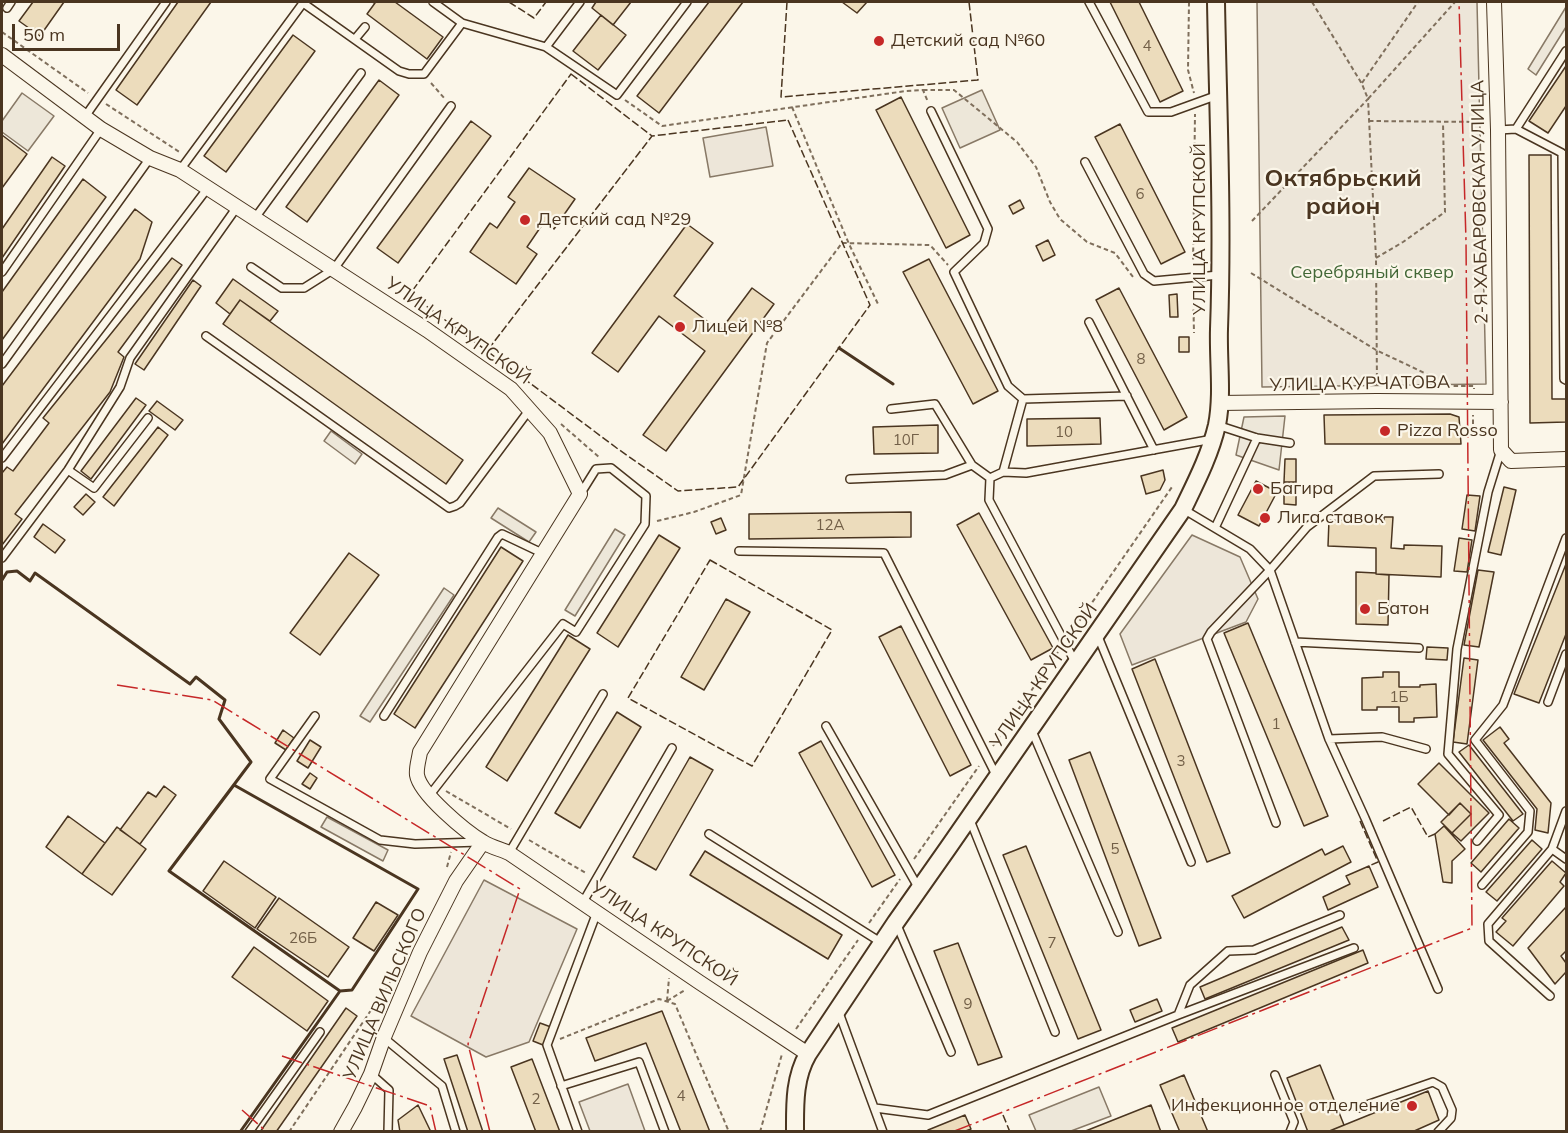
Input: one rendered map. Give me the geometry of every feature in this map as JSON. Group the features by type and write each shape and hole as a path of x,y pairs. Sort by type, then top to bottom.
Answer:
{"street":[{"name":"УЛИЦА КРУПСКОЙ","path":"2,55 84,118 150,158 180,170 427,330 511,389 550,433 580,494 420,752 417,775 429,796 453,820 483,842 509,853 808,1053 896,922 1183,509 1201,474 1215,432 1220,403 1221,275 1216,2"},
{"name":"2-Я ХАБАРОВСКАЯ УЛИЦА","path":"1494,2 1498,126 1501,450"},
{"name":"УЛИЦА КУРЧАТОВА","path":"1220,403 1501,402"},
{"path":"1501,450 1511,461 1566,459"},
{"name":"УЛИЦА ВИЛЬСКОГО","path":"341,1131 371,1074 420,952 456,881 483,842"},
{"path":"795,1131 798,1078 808,1053"}],"lane":[{"path":"84,118 166,2"},
{"path":"180,170 303,2 399,71 409,74 424,74 462,23"},
{"path":"433,2 462,23 546,47 617,95 687,2"},
{"path":"546,47 580,2"},
{"path":"1089,2 1148,112 1171,112 1218,95"},
{"path":"355,39 365,27"},
{"path":"1516,129 1566,51"},
{"path":"255,218 361,73"},
{"path":"251,267 282,288 304,288 334,269 451,106"},
{"path":"931,111 988,229 984,243 954,272 1008,386 1023,399 1127,396"},
{"path":"1498,126 1516,129 1562,153 1564,379 1566,380"},
{"path":"2,272 101,129"},
{"path":"2,364 150,158"},
{"path":"1085,162 1144,274 1154,281 1221,275"},
{"path":"2,458 207,189"},
{"path":"2,558 68,470 120,387 130,358 237,207"},
{"path":"1089,322 1154,450"},
{"path":"206,336 449,508 460,503 530,409"},
{"path":"1003,472 1023,399"},
{"path":"891,410 935,404 972,465 990,478"},
{"path":"68,470 94,488 148,418"},
{"path":"990,478 1003,472 1026,473 1154,450 1215,432 1290,443"},
{"path":"1215,528 1257,438"},
{"path":"1477,841 1499,815 1448,754 1457,649 1488,492 1501,450"},
{"path":"850,479 945,475 972,465"},
{"path":"429,796 563,624 576,632 645,524 646,496 611,468 596,469 580,494"},
{"path":"1276,823 1207,639 1307,527 1374,476 1438,474"},
{"path":"990,478 988,500 1076,664"},
{"path":"1183,509 1250,549 1270,570 1329,739 1438,989"},
{"path":"384,716 498,537 502,534 542,553"},
{"path":"1482,885 1528,832 1530,811 1475,740 1503,705 1566,538"},
{"path":"739,552 884,553 998,777"},
{"path":"1097,634 1191,862"},
{"path":"1295,642 1419,648"},
{"path":"1548,702 1566,654"},
{"path":"509,853 603,694"},
{"path":"315,716 270,779 380,840 415,844 483,842"},
{"path":"826,726 919,890"},
{"path":"1031,728 1118,932"},
{"path":"1329,739 1382,737 1426,749"},
{"path":"583,902 672,748"},
{"path":"1550,996 1489,941 1488,924 1552,849 1566,812"},
{"path":"969,818 1055,1032"},
{"path":"709,834 882,943"},
{"path":"1552,849 1566,859"},
{"path":"578,1131 547,1045 597,912"},
{"path":"1178,1015 1190,985 1228,951 1254,950 1340,915"},
{"path":"896,922 951,1052"},
{"path":"875,1108 928,1115 1178,1015 1354,948"},
{"path":"837,1008 883,1131"},
{"path":"249,1131 320,1032"},
{"path":"384,1038 442,1086 456,1131"},
{"path":"561,1086 639,1062 665,1131"},
{"path":"371,1074 388,1090 388,1131"},
{"path":"1275,1075 1294,1122 1290,1131"},
{"path":"1358,1108 1433,1082 1442,1088 1452,1110 1451,1118 1438,1131"}],"path":[{"path":"1189,2 1188,70 1196,103 1194,120 1194,333"},
{"path":"1312,2 1362,84 1368,99 1376,258 1377,401"},
{"path":"1362,84 1418,2"},
{"path":"1252,221 1368,99 1455,2"},
{"path":"424,74 451,106"},
{"path":"617,95 662,126 906,90 954,90 1017,142 1036,167 1050,202 1060,219 1086,242 1115,253 1133,277"},
{"path":"923,90 931,111"},
{"path":"792,107 849,244 878,304"},
{"path":"1369,121 1498,126"},
{"path":"1376,258 1445,212 1443,123"},
{"path":"645,524 694,512 741,495 767,343 842,243 930,245 954,272"},
{"path":"1251,273 1376,350 1452,386 1474,386 1473,424"},
{"path":"443,876 453,843"},
{"path":"667,1001 671,963"},
{"path":"289,1131 391,981"},
{"path":"667,1001 699,982"},
{"path":"547,1045 659,999 675,1004 729,1131"},
{"path":"760,1131 782,1051"}],"green space":[{"name":"Серебряный сквер","path":"1257,2 1477,2 1486,384 1262,387"},
{"path":"766,127 773,166 710,177 703,138"},
{"path":"1192,535 1240,557 1258,599 1246,622 1132,665 1120,634"},
{"path":"484,880 577,929 529,1042 486,1057 411,1016"},
{"path":"628,1084 645,1131 590,1131 579,1102"}],"shaded area":[{"path":"1566,7 1566,27 1536,75 1528,69"},
{"path":"982,90 1000,130 960,148 942,108"},
{"path":"22,93 54,116 28,151 2,132 2,121"},
{"path":"1285,416 1279,470 1236,455 1244,417"},
{"path":"331,431 362,454 355,464 324,441"},
{"path":"498,508 536,532 529,542 491,518"},
{"path":"615,529 625,535 575,616 565,610"},
{"path":"444,588 454,595 370,722 360,716"},
{"path":"327,817 388,850 383,861 321,827"},
{"path":"1099,1087 1111,1116 1071,1131 1036,1131 1029,1115"}],"building":[{"path":"33,2 64,2 40,36 19,21"},
{"path":"178,2 211,2 137,105 116,90"},
{"path":"372,2 395,2 443,37 427,59 367,14 375,3"},
{"path":"596,2 631,2 613,25 592,8"},
{"path":"709,2 743,2 659,113 637,96"},
{"path":"842,2 867,2 857,13"},
{"path":"1110,2 1139,2 1183,91 1160,102"},
{"path":"601,15 626,35 598,70 573,51"},
{"path":"293,35 315,51 226,172 204,156"},
{"path":"1566,66 1566,106 1548,133 1529,121"},
{"path":"379,80 399,95 307,222 286,207"},
{"path":"901,97 970,235 946,248 876,110"},
{"path":"471,121 491,136 398,263 377,248"},
{"path":"1120,124 1185,252 1161,264 1095,137"},
{"path":"2,135 27,154 2,188"},
{"path":"1529,155 1551,155 1552,399 1566,399 1566,422 1530,423"},
{"path":"52,157 65,166 2,258 2,229"},
{"path":"529,168 575,199 554,229 544,222 527,247 537,254 516,284 470,252 490,223 497,228 515,202 508,197"},
{"path":"83,179 106,197 2,340 2,292"},
{"path":"1020,200 1024,208 1013,214 1009,206"},
{"path":"135,209 152,222 140,259 2,444 2,386"},
{"path":"687,224 713,243 674,296 720,331 752,288 774,304 666,451 643,435 705,351 659,316 618,372 592,353"},
{"path":"1048,240 1055,255 1043,261 1036,246"},
{"path":"172,258 182,265 118,352 124,357 110,392 15,514 22,519 2,545 2,473 7,467 13,471 49,423 43,418"},
{"path":"929,259 998,391 973,404 903,272"},
{"path":"233,279 278,311 270,321 240,300 230,314 216,303"},
{"path":"193,280 201,286 144,370 135,364"},
{"path":"1119,288 1187,417 1164,430 1096,300"},
{"path":"1177,294 1178,317 1170,317 1169,295"},
{"path":"240,300 463,460 446,484 223,324"},
{"path":"1179,337 1189,337 1189,352 1179,352"},
{"path":"136,398 146,405 91,479 81,471"},
{"path":"157,401 183,420 175,430 149,411"},
{"path":"1450,414 1459,417 1461,444 1325,444 1324,415"},
{"path":"1100,418 1101,444 1027,446 1027,419"},
{"path":"938,425 938,453 874,454 873,427"},
{"path":"158,427 168,435 114,506 103,497"},
{"path":"1285,459 1296,459 1296,482 1284,482"},
{"path":"1163,470 1165,480 1160,490 1146,494 1141,476"},
{"path":"1256,481 1277,492 1259,526 1238,515"},
{"path":"1284,482 1296,482 1296,505 1284,504"},
{"path":"1504,487 1516,490 1501,555 1488,552"},
{"path":"86,494 95,502 83,515 74,507"},
{"path":"1467,495 1480,496 1475,531 1462,529"},
{"path":"911,512 911,537 749,539 749,514"},
{"path":"979,513 1053,648 1031,660 957,525"},
{"path":"1384,517 1393,517 1391,548 1404,549 1404,545 1442,546 1441,577 1376,574 1376,548 1328,546 1329,520 1384,521"},
{"path":"721,518 726,530 716,534 711,522"},
{"path":"43,524 65,540 55,553 34,537"},
{"path":"659,535 680,548 618,647 597,633"},
{"path":"1459,538 1472,540 1467,572 1454,571"},
{"path":"501,547 523,561 415,728 394,714"},
{"path":"349,553 379,575 320,655 290,633"},
{"path":"1566,564 1566,634 1539,703 1514,694"},
{"path":"1478,570 1494,572 1479,647 1464,645"},
{"path":"1356,572 1389,575 1388,625 1356,624"},
{"path":"726,599 750,612 704,690 681,677"},
{"path":"1248,623 1328,816 1304,826 1224,633"},
{"path":"901,626 971,765 950,776 879,637"},
{"path":"568,635 590,649 507,781 486,767"},
{"path":"1427,647 1448,648 1447,660 1426,659"},
{"path":"1464,658 1478,660 1467,744 1453,742"},
{"path":"1155,659 1230,853 1207,862 1132,669"},
{"path":"1383,672 1399,672 1399,687 1436,684 1437,717 1414,718 1414,722 1399,722 1399,707 1362,710 1362,678 1383,677"},
{"path":"617,712 641,727 580,828 555,813"},
{"path":"1500,727 1509,739 1504,743 1551,803 1548,833 1535,830 1537,809 1483,740"},
{"path":"283,730 294,738 286,750 275,743"},
{"path":"310,740 321,747 308,768 297,761"},
{"path":"821,741 895,875 872,887 799,753"},
{"path":"1469,745 1523,814 1513,821 1459,752"},
{"path":"1090,752 1161,938 1139,946 1069,760"},
{"path":"690,757 713,770 656,870 633,857"},
{"path":"1439,763 1489,813 1461,841 1452,833 1471,814 1460,803 1449,815 1418,784"},
{"path":"310,773 317,778 310,789 302,784"},
{"path":"164,786 176,795 140,844 120,830 148,792 156,797"},
{"path":"1460,803 1471,814 1452,833 1441,822"},
{"path":"68,816 105,843 82,874 46,847"},
{"path":"1509,819 1519,828 1481,872 1471,863"},
{"path":"1444,826 1465,849 1452,861 1452,883 1443,882 1435,834"},
{"path":"117,827 146,849 112,895 82,874"},
{"path":"1532,840 1542,849 1497,901 1486,892"},
{"path":"1026,846 1101,1030 1078,1039 1003,855"},
{"path":"1343,846 1351,862 1244,918 1232,896 1322,849 1325,855"},
{"path":"705,851 842,935 828,959 690,875"},
{"path":"224,861 276,897 255,928 203,891"},
{"path":"1552,861 1566,873 1560,882 1564,886 1513,946 1496,932 1506,921 1502,918"},
{"path":"1369,866 1378,887 1328,910 1323,897 1350,884 1346,876"},
{"path":"279,898 349,947 328,977 257,929"},
{"path":"376,902 398,915 374,951 353,938"},
{"path":"1566,907 1566,951 1561,956 1566,963 1566,972 1555,984 1528,948"},
{"path":"1342,927 1349,940 1205,999 1200,987"},
{"path":"958,943 1002,1057 978,1065 934,951"},
{"path":"254,947 328,1001 307,1031 232,977"},
{"path":"1363,950 1368,963 1178,1042 1172,1028"},
{"path":"1157,999 1162,1011 1135,1022 1130,1010"},
{"path":"346,1008 357,1016 276,1132 260,1132"},
{"path":"662,1011 710,1132 681,1132 646,1043 595,1061 586,1038"},
{"path":"540,1023 551,1027 543,1045 533,1041"},
{"path":"457,1055 483,1132 468,1132 444,1059"},
{"path":"532,1059 560,1132 536,1132 511,1067"},
{"path":"1320,1065 1344,1125 1327,1132 1308,1132 1287,1078"},
{"path":"1184,1075 1208,1132 1180,1132 1160,1085"},
{"name":"Инфекционное отделение","path":"1428,1091 1439,1120 1412,1132 1327,1132"},
{"path":"418,1105 431,1132 400,1132 398,1120"},
{"path":"1151,1105 1161,1132 1083,1132"},
{"path":"965,1115 971,1129 963,1132 928,1132 928,1130"}],"fence":[{"path":"509,2 534,18 546,2"},
{"path":"787,2 781,97 978,80 969,2"},
{"path":"571,74 652,136 487,351 410,294 571,74"},
{"path":"788,120 870,305 738,487 678,491 487,351 652,136 788,120"},
{"path":"710,560 832,630 752,766 628,698 710,560"},
{"path":"1383,821 1411,807 1428,837 1435,834"},
{"path":"1360,821 1378,862 1369,866"},
{"path":"1003,1115 1010,1132"}],"wall":[{"path":"839,348 893,384"},
{"path":"2,580 7,572 17,571 30,581 35,573 190,684 196,677 225,700 219,719 251,762 169,871 340,991 240,1132"},
{"path":"234,785 418,889 352,990 340,991 169,871 234,785"}],"power":[{"path":"952,1132 1472,928 1466,241 1459,2"},
{"path":"117,685 212,700 520,889 468,1044 490,1132"},
{"path":"282,1056 430,1106 436,1132"},
{"path":"242,1110 267,1132"}],"place":[{"name":"Детский сад №60","path":"879,41"},
{"name":"Детский сад №29","path":"525,220"},
{"name":"Лицей №8","path":"680,327"},
{"name":"Pizza Rosso","path":"1385,431"},
{"name":"Багира","path":"1258,489"},
{"name":"Лига ставок","path":"1265,518"},
{"name":"Батон","path":"1365,609"},
{"name":"Инфекционное отделение","path":"1412,1106"}],"district":[{"name":"Октябрьский район","path":"1343,193"}]}
